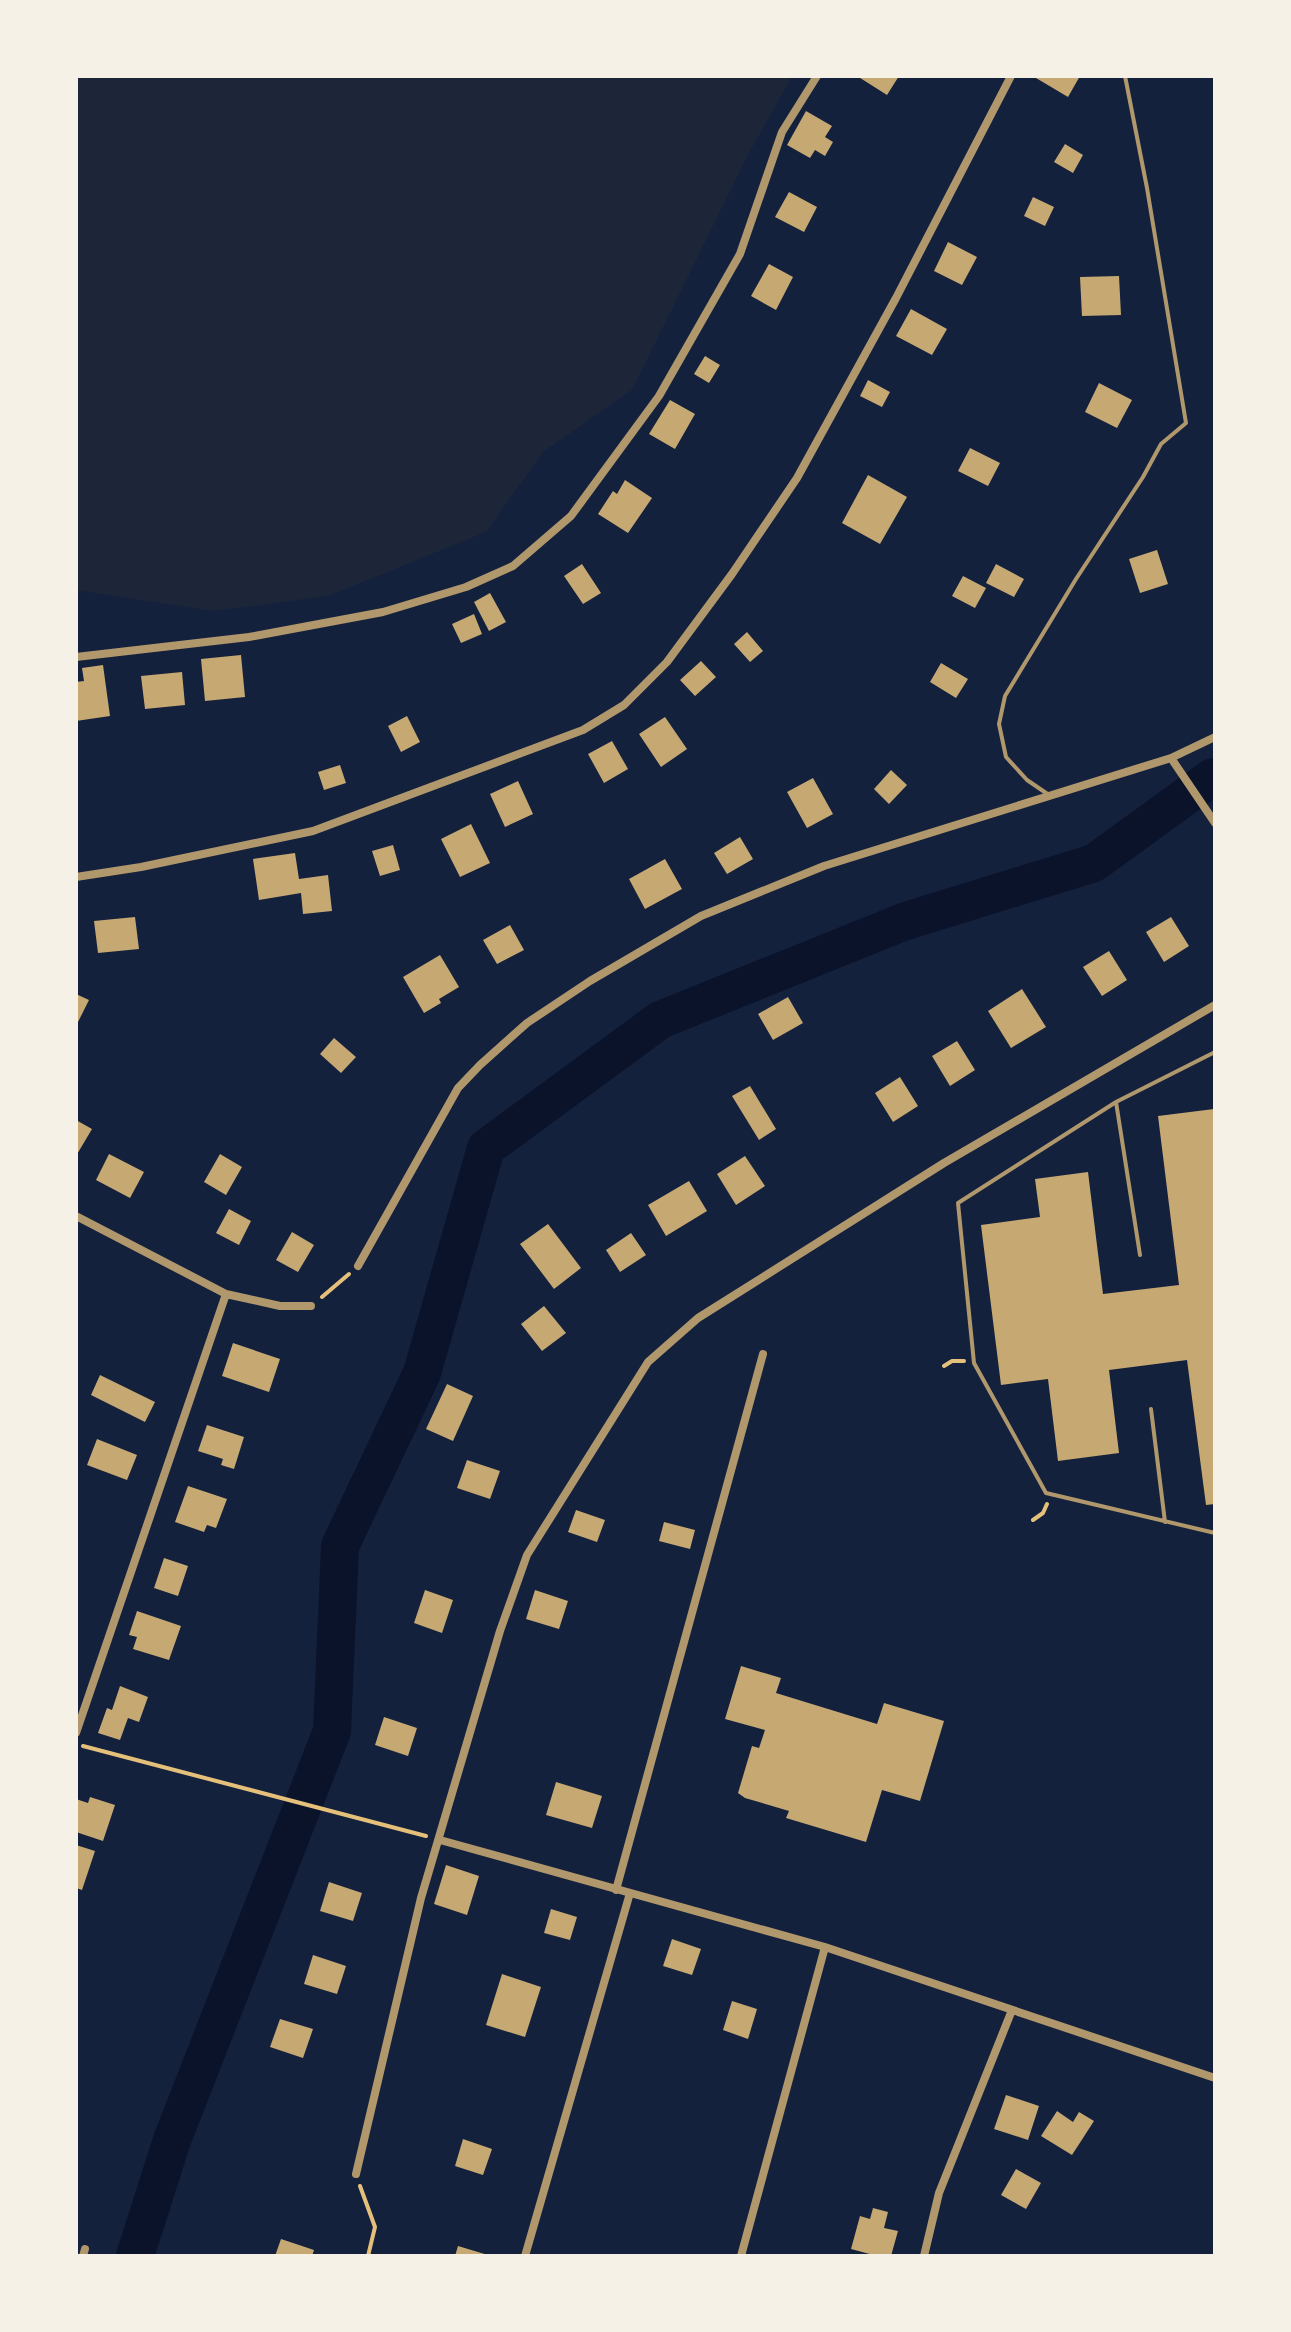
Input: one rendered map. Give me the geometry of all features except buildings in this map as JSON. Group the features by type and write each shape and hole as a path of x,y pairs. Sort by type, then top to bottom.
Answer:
{"street":[{"path":"76,657 249,637 383,612 466,587 513,566 571,516 659,396 740,254 782,132 817,76"},
{"path":"76,877 141,867 313,831 583,730 624,705 667,662 797,478 896,298 1011,76"},
{"path":"358,1266 458,1088 540,1014 590,981 701,916 824,866 1171,758 1215,737"},
{"path":"1171,758 1215,823"},
{"path":"356,2174 418,1912 500,1631 527,1555 648,1362 698,1318 944,1163 1215,1005"},
{"path":"76,1216 226,1294 280,1306 311,1306"},
{"path":"76,1733 226,1294"},
{"path":"616,1890 763,1354"},
{"path":"440,1840 825,1947 1215,2078"},
{"path":"525,2256 630,1893"},
{"path":"741,2256 825,1947"},
{"path":"924,2256 939,2193 1012,2010"}],"lane":[{"path":"1050,795 1027,780 1006,757 999,724 1005,696 1161,444 1186,423 1125,76"},
{"path":"1215,1052 1116,1102 958,1203 974,1361 1046,1493 1215,1533"},
{"path":"1116,1102 1140,1255"},
{"path":"1151,1409 1165,1522"}],"path":[{"path":"311,1306 358,1266"},
{"path":"944,1366 952,1361 974,1361"},
{"path":"1033,1520 1043,1513 1051,1494"},
{"path":"76,1745 440,1840"},
{"path":"356,2174 375,2227 368,2256"}],"shaded area":[{"path":"76,76 792,76 749,153 632,390 543,452 486,532 328,596 213,611 76,590"}],"waterway":[{"path":"135,2256 172,2140 332,1731 340,1546 422,1373 486,1148 660,1020 903,922 1094,863 1215,777"}]}
